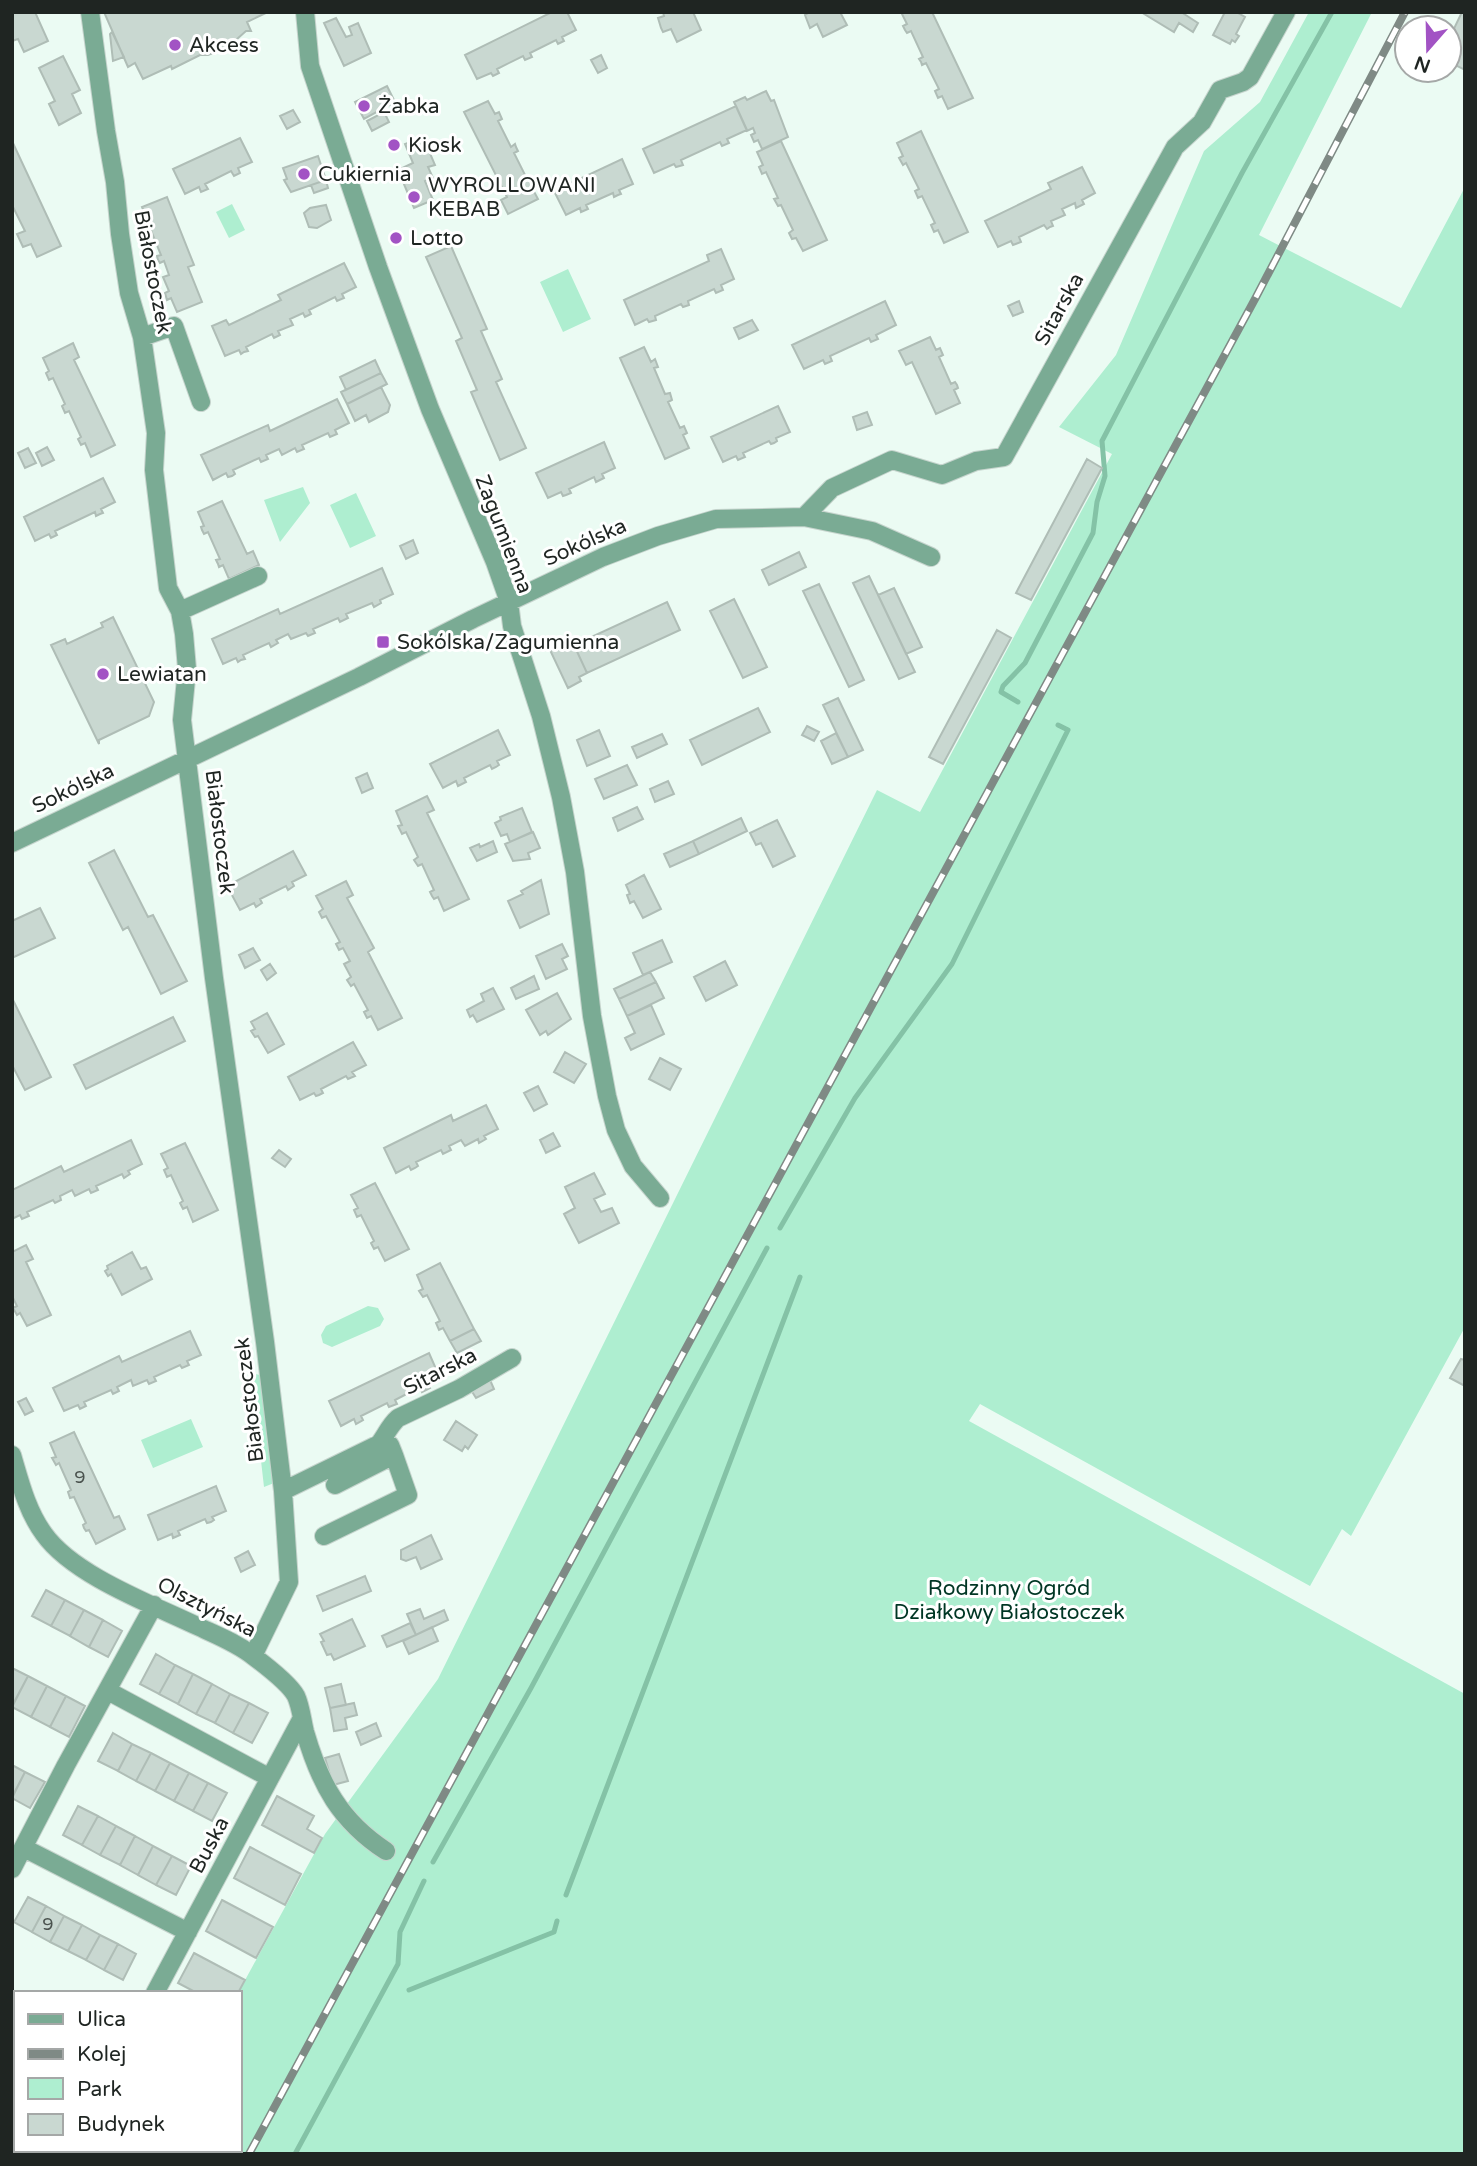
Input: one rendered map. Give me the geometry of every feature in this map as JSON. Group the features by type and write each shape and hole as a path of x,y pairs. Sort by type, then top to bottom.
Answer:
{"street":[{"name":"Białostoczek","path":"90,12 130,293 142,337 156,433 154,470 167,588 180,611 187,669 182,720 283,1491 289,1582 253,1656"},
{"name":"Zagumienna","path":"305,12 310,65 378,267 430,409 495,562 509,602 512,626 541,716 561,797 575,872 592,1016 610,1107 616,1130 633,1166 660,1198"},
{"name":"Sitarska","path":"804,517 832,488 891,460 942,475 976,461 1004,457 1175,147 1202,122 1220,90 1243,82 1250,76 1286,12"},
{"path":"142,337 174,326 201,401"},
{"name":"Sokólska","path":"12,843 603,557 658,536 716,519 804,517 872,531 931,557"},
{"path":"180,611 258,576"},
{"name":"Sitarska","path":"283,1491 379,1444 398,1418 459,1389 512,1358"},
{"path":"324,1536 408,1495 388,1430"},
{"name":"Olsztyńska","path":"12,1455 27,1503 50,1542 87,1571 243,1648 293,1691 317,1768 337,1806 359,1830 386,1851"},
{"path":"335,1485 394,1455"},
{"path":"12,1869 154,1605"},
{"path":"108,1691 270,1778"},
{"name":"Buska","path":"156,1991 302,1718"},
{"path":"24,1848 188,1932"}],"green space":[{"name":"Rodzinny Ogród Działkowy Białostoczek","path":"1309,12 1372,12 1259,235 1401,308 1465,187 1465,1327 1351,1536 1342,1529 1310,1586 980,1404 969,1421 1465,1694 1465,2154 150,2154 242,2152 242,1991 239,1991 325,1834 438,1679 877,790 920,812 1112,454 1059,427 1116,355 1204,151 1260,102"},
{"path":"232,204 245,230 229,238 216,212"},
{"path":"568,269 591,319 563,332 540,282"},
{"path":"303,487 310,503 280,542 264,500"},
{"path":"356,493 376,536 350,548 330,505"},
{"path":"368,1306 378,1308 384,1319 380,1326 332,1347 323,1343 321,1335 326,1326"},
{"path":"251,1373 260,1375 262,1379 274,1483 264,1487"},
{"path":"191,1419 203,1447 153,1468 141,1440"}],"building":[{"path":"12,12 35,12 48,41 24,52 18,39 12,41"},
{"name":"Akcess","path":"104,12 266,13 247,22 251,31 246,31 227,48 200,55 143,79 135,63 128,67"},
{"path":"552,12 567,12 576,30 562,37 564,41 558,44 556,40 530,53 532,57 525,60 523,56 497,69 499,73 493,76 491,73 477,79 465,55"},
{"path":"663,12 693,12 701,30 677,42 671,29 663,32 661,28 658,18 664,16"},
{"path":"810,12 840,12 847,25 823,37 817,24 810,28 805,15"},
{"path":"901,12 932,12 973,98 948,109 942,96 938,98 935,91 939,89 926,63 922,65 919,59 923,57 911,31 907,33 903,26 907,24"},
{"path":"1141,12 1181,12 1198,23 1193,32 1179,23 1174,32"},
{"path":"1225,12 1236,12 1245,17 1236,34 1239,36 1230,44 1213,35"},
{"path":"1465,12 1465,70 1463,14"},
{"path":"336,18 346,37 352,35 349,27 358,23 371,53 344,66 324,23"},
{"path":"112,32 124,57 113,61 110,34"},
{"path":"601,55 607,68 598,73 591,60"},
{"path":"63,56 80,90 72,94 81,113 59,125 49,104 55,101 39,68"},
{"path":"387,86 395,102 364,119 355,102"},
{"path":"766,91 771,101 774,100 788,137 762,149 758,140 754,142 751,135 755,133 753,128 747,131 734,102 745,97 747,100"},
{"path":"488,101 495,114 499,112 502,119 498,121 511,147 515,144 518,151 514,153 527,179 531,177 535,184 531,186 538,199 508,214 501,200 507,197 464,112"},
{"path":"736,106 747,130 727,139 729,143 722,146 720,142 681,160 683,165 676,167 674,164 654,173 643,149"},
{"path":"293,110 300,122 287,129 280,116"},
{"path":"384,112 389,122 372,131 367,121"},
{"path":"921,131 968,232 944,243 938,230 934,232 931,225 935,223 922,196 918,198 915,191 919,189 906,163 903,165 899,158 903,156 897,143"},
{"path":"423,137 435,165 428,167 433,178 425,181 433,200 414,208 398,170 413,163 405,144"},
{"path":"240,138 252,162 238,168 240,173 234,176 231,171 205,184 208,189 201,192 199,187 185,194 173,169"},
{"path":"12,141 61,246 37,257 31,244 23,247 17,234 25,231 12,205"},
{"path":"781,141 827,240 803,251 796,238 792,239 789,233 793,230 781,205 778,206 774,199 778,198 766,172 762,174 759,167 763,165 757,152"},
{"name":"Cukiernia","path":"318,156 326,180 291,192 284,180 287,179 283,168"},
{"path":"622,159 633,184 619,190 621,194 614,197 613,193 586,205 588,209 581,212 580,208 566,215 554,191"},
{"path":"1082,167 1095,193 1082,200 1084,204 1076,208 1075,203 1062,209 1065,215 1051,221 1053,226 1047,229 1044,225 1019,237 1021,242 1013,245 1011,241 998,247 985,221 1051,189 1048,183"},
{"path":"326,180 328,188 314,193 311,185"},
{"path":"167,197 194,265 188,267 202,302 177,312 171,298 167,300 165,293 169,291 163,277 169,275 164,261 160,263 158,260 157,256 161,255 150,228 146,229 144,223 148,221 142,207"},
{"path":"326,205 331,220 317,228 309,227 304,213 310,208"},
{"path":"451,246 487,329 481,331 502,379 496,382 526,448 500,460 471,392 477,390 456,341 462,338 426,257"},
{"path":"721,249 734,279 721,285 723,290 716,293 714,289 688,301 689,305 683,307 681,304 655,316 656,320 649,322 647,319 635,325 624,300 709,261 707,255"},
{"path":"344,263 356,287 342,294 344,298 337,301 335,297 309,310 311,314 305,317 303,313 290,319 293,325 278,331 280,335 274,338 272,334 246,347 248,351 241,354 239,350 225,356 212,326 226,320 229,325 281,300 278,295"},
{"path":"885,301 896,325 876,335 878,339 871,342 869,338 830,356 832,361 825,364 823,360 804,369 792,345"},
{"path":"1019,301 1023,312 1013,316 1008,306"},
{"path":"752,320 758,330 739,339 734,328"},
{"path":"930,337 936,350 940,348 943,355 939,357 951,384 955,382 957,385 958,388 954,390 960,403 936,414 912,362 906,365 899,351"},
{"path":"73,343 79,357 74,360 115,445 91,457 85,443 81,445 78,439 81,437 69,411 65,413 62,406 65,404 53,378 49,380 46,373 49,371 43,358"},
{"path":"644,347 651,362 655,359 658,367 654,368 665,394 670,393 672,400 668,402 680,428 684,426 687,433 683,435 689,448 665,459 620,358"},
{"path":"375,360 381,373 346,390 340,377"},
{"path":"381,373 387,384 347,404 341,392"},
{"path":"381,387 390,405 388,412 369,422 366,415 355,421 347,404"},
{"path":"337,399 349,423 335,430 337,434 330,437 328,433 302,445 304,449 297,452 295,448 282,455 279,449 266,455 268,459 261,462 259,458 233,470 235,474 232,476 228,477 226,473 213,480 201,455 268,425 270,431"},
{"path":"778,406 790,432 776,438 774,443 769,441 743,453 745,457 738,460 736,456 723,462 711,437"},
{"path":"867,412 872,425 857,430 853,417"},
{"path":"604,442 615,468 602,474 604,478 596,482 594,477 569,489 571,493 563,496 561,492 548,498 536,473"},
{"path":"47,447 54,460 42,466 36,453"},
{"path":"28,448 36,463 25,468 18,453"},
{"path":"1087,459 1102,468 1031,600 1016,593"},
{"path":"103,478 115,502 101,509 103,513 96,516 95,512 55,531 57,535 51,538 49,534 35,541 24,517"},
{"path":"222,501 247,554 253,551 259,565 229,579 223,565 219,567 216,560 220,559 208,532 204,534 202,530 201,527 204,526 198,512"},
{"path":"413,540 418,553 406,559 400,546"},
{"path":"799,552 806,567 769,585 762,570"},
{"path":"382,568 393,594 380,600 381,603 374,607 372,603 346,614 348,618 340,622 338,618 313,629 315,633 308,636 306,633 291,639 288,634 276,640 278,643 271,647 269,643 243,655 245,659 238,662 236,658 223,664 212,639 278,609 280,614"},
{"path":"869,576 915,672 899,679 853,583"},
{"path":"819,584 864,680 849,687 803,591"},
{"path":"894,588 922,647 906,654 878,595"},
{"path":"734,599 767,667 743,678 710,611"},
{"path":"667,602 680,630 587,673 574,645"},
{"name":"Lewiatan","path":"113,617 154,702 149,716 99,740 99,744 51,645 65,639 67,644 103,627 101,623"},
{"path":"997,630 1011,638 943,764 929,757"},
{"path":"562,644 565,650 574,645 587,673 579,677 581,681 568,688 550,650"},
{"path":"838,698 863,750 848,757 823,705"},
{"path":"758,708 770,732 702,765 690,740"},
{"path":"807,726 819,732 814,741 802,735"},
{"path":"498,730 510,755 497,761 499,765 492,769 490,765 464,778 466,782 458,786 456,781 443,788 430,764"},
{"path":"599,730 610,756 587,766 577,740"},
{"path":"836,733 848,757 832,764 821,741"},
{"path":"662,734 667,744 637,758 632,747"},
{"path":"627,765 637,785 604,799 595,779"},
{"path":"367,773 373,788 362,793 356,778"},
{"path":"668,781 674,794 655,802 650,789"},
{"path":"427,796 434,810 427,813 469,899 444,911 438,897 434,899 430,892 434,890 422,864 418,866 414,860 418,857 406,832 402,834 398,826 402,825 396,811"},
{"path":"637,807 643,819 618,831 613,818"},
{"path":"522,808 532,832 510,842 507,834 501,836 495,823 501,820 500,817"},
{"path":"741,818 747,831 699,854 693,841"},
{"path":"777,820 795,856 773,867 761,843 756,845 750,833"},
{"path":"533,832 540,848 528,853 530,859 513,861 505,844"},
{"path":"493,841 497,852 477,861 470,848"},
{"path":"693,841 699,854 670,867 664,854"},
{"path":"114,850 148,917 153,915 187,981 161,994 128,927 123,930 89,863"},
{"path":"293,851 306,875 292,882 294,886 288,890 286,886 260,899 262,903 256,907 254,903 240,910 227,886"},
{"path":"644,875 661,909 643,918 634,901 630,903 626,885"},
{"path":"541,880 549,914 520,928 508,901 523,894 521,891"},
{"path":"346,881 353,895 347,898 374,948 368,952 402,1018 378,1030 371,1016 367,1018 364,1012 368,1010 354,984 351,986 347,980 351,977 344,964 350,961 343,948 339,950 336,944 340,942 326,916 322,918 319,912 323,909 316,896"},
{"path":"40,908 55,938 12,958 12,921"},
{"path":"662,940 672,962 643,975 633,953"},
{"path":"562,944 568,956 562,959 567,969 546,979 536,956"},
{"path":"253,948 260,960 245,968 239,955"},
{"path":"725,961 737,985 706,1001 694,977"},
{"path":"270,964 276,973 267,980 261,970"},
{"path":"650,972 656,982 619,999 614,989"},
{"path":"534,976 539,989 516,999 511,988"},
{"path":"656,982 664,998 627,1016 619,999"},
{"path":"493,988 504,1009 477,1022 473,1015 470,1017 467,1010 484,1001 481,994"},
{"path":"557,993 571,1019 548,1035 546,1031 540,1035 526,1010"},
{"path":"12,998 51,1077 25,1090 12,1065"},
{"path":"651,1005 664,1034 631,1050 625,1038 635,1033 627,1016"},
{"path":"267,1013 284,1044 268,1053 258,1036 255,1037 251,1031 255,1029 251,1022"},
{"path":"173,1017 185,1041 86,1089 74,1065"},
{"path":"353,1042 366,1065 352,1072 355,1076 348,1079 346,1076 321,1089 323,1093 316,1096 314,1093 300,1100 288,1077"},
{"path":"565,1052 586,1064 574,1083 554,1072"},
{"path":"660,1058 681,1069 670,1090 649,1079"},
{"path":"538,1086 547,1104 534,1111 524,1093"},
{"path":"486,1105 498,1129 484,1136 486,1139 479,1143 478,1139 465,1146 461,1140 449,1146 451,1150 443,1154 441,1150 416,1162 418,1166 415,1168 411,1170 409,1166 396,1173 384,1148 451,1115 453,1121"},
{"path":"553,1133 560,1146 546,1153 540,1140"},
{"path":"131,1140 142,1164 128,1171 130,1174 124,1178 122,1174 96,1186 98,1190 91,1193 89,1189 75,1196 72,1190 60,1196 61,1200 55,1203 53,1200 27,1212 29,1216 22,1219 20,1215 12,1219 12,1190 61,1166 64,1172"},
{"path":"185,1143 218,1210 193,1222 187,1207 183,1209 180,1203 183,1201 171,1175 167,1177 164,1170 168,1168 161,1154"},
{"path":"279,1150 291,1159 285,1167 272,1158"},
{"path":"594,1173 605,1194 594,1199 601,1212 612,1208 619,1223 579,1243 564,1214 575,1208 565,1187"},
{"path":"375,1183 409,1249 385,1261 378,1247 374,1249 371,1243 374,1241 361,1215 357,1217 354,1210 358,1208 351,1195"},
{"path":"26,1245 33,1259 26,1262 51,1315 27,1326 20,1313 17,1315 13,1308 17,1306 12,1296 12,1252"},
{"path":"132,1252 141,1269 146,1267 152,1279 122,1295 111,1274 108,1276 105,1271 107,1266"},
{"path":"440,1263 474,1329 450,1341 443,1328 439,1330 436,1323 440,1321 427,1295 423,1297 419,1291 423,1289 417,1275"},
{"path":"474,1329 481,1341 457,1353 450,1341"},
{"path":"190,1331 201,1355 187,1361 189,1365 182,1368 180,1365 154,1377 156,1381 149,1384 147,1380 133,1386 131,1380 117,1387 119,1391 113,1394 111,1390 84,1402 86,1406 80,1409 78,1405 64,1411 53,1388 119,1356 122,1362"},
{"path":"429,1353 440,1378 428,1384 430,1388 422,1392 420,1387 395,1400 397,1404 389,1407 387,1403 361,1416 363,1420 356,1424 354,1419 341,1426 329,1401"},
{"path":"1461,1359 1465,1360 1465,1386 1450,1378"},
{"path":"490,1380 494,1389 476,1398 471,1390"},
{"path":"26,1398 33,1411 25,1415 18,1402"},
{"path":"456,1421 477,1435 468,1449 465,1446 462,1451 444,1440"},
{"path":"74,1432 114,1518 119,1516 125,1529 96,1544 89,1530 84,1528 86,1523 74,1497 70,1498 68,1492 71,1490 59,1463 56,1465 52,1458 56,1457 50,1443"},
{"path":"216,1486 226,1511 212,1517 214,1520 211,1522 207,1523 205,1519 178,1531 180,1535 173,1538 172,1534 158,1540 148,1515"},
{"path":"431,1535 442,1559 421,1569 416,1557 406,1561 401,1559 401,1550"},
{"path":"248,1551 255,1565 241,1572 235,1558"},
{"path":"365,1576 371,1591 323,1611 317,1596"},
{"path":"46,1590 65,1600 51,1626 32,1616"},
{"path":"65,1600 84,1610 70,1636 51,1626"},
{"path":"420,1609 424,1619 444,1610 448,1620 416,1635 407,1614"},
{"path":"84,1610 103,1620 89,1647 70,1636"},
{"path":"352,1619 365,1646 334,1660 331,1654 327,1655 320,1634"},
{"path":"103,1620 122,1631 108,1657 89,1647"},
{"path":"410,1623 416,1635 387,1647 382,1636"},
{"path":"432,1627 438,1641 409,1654 403,1641"},
{"path":"156,1654 175,1665 159,1694 140,1684"},
{"path":"175,1665 193,1674 178,1704 159,1694"},
{"path":"12,1668 28,1676 12,1706"},
{"path":"193,1674 212,1684 196,1714 178,1704"},
{"path":"28,1676 47,1686 31,1717 12,1707"},
{"path":"212,1684 230,1694 215,1723 196,1714"},
{"path":"341,1684 346,1705 330,1708 325,1688"},
{"path":"47,1686 66,1696 50,1727 31,1717"},
{"path":"230,1694 249,1703 233,1733 215,1723"},
{"path":"66,1696 85,1706 69,1737 50,1727"},
{"path":"249,1703 268,1713 252,1743 233,1733"},
{"path":"354,1703 357,1715 345,1718 347,1729 334,1731 330,1708"},
{"path":"376,1723 381,1736 361,1745 356,1732"},
{"path":"113,1733 132,1744 118,1771 98,1761"},
{"path":"132,1744 151,1753 136,1781 118,1771"},
{"path":"151,1753 170,1763 155,1791 136,1781"},
{"path":"339,1754 348,1781 333,1785 325,1758"},
{"path":"170,1763 189,1773 174,1801 155,1791"},
{"path":"12,1765 25,1772 12,1797"},
{"path":"25,1772 45,1782 30,1808 12,1798"},
{"path":"189,1773 208,1783 193,1811 174,1801"},
{"path":"208,1783 227,1793 212,1821 193,1811"},
{"path":"277,1796 314,1816 307,1829 322,1838 314,1853 262,1825"},
{"path":"78,1806 98,1816 82,1845 63,1835"},
{"path":"98,1816 116,1826 100,1855 82,1845"},
{"path":"116,1826 135,1836 120,1865 100,1855"},
{"path":"135,1836 153,1846 138,1875 120,1865"},
{"path":"153,1846 172,1856 156,1885 138,1875"},
{"path":"250,1847 301,1874 285,1905 234,1878"},
{"path":"172,1856 191,1866 176,1895 156,1885"},
{"path":"28,1897 46,1906 32,1932 14,1922"},
{"path":"222,1900 273,1927 256,1958 206,1931"},
{"path":"46,1906 64,1916 50,1942 32,1932"},
{"path":"64,1916 82,1925 68,1951 50,1942"},
{"path":"82,1925 100,1935 86,1960 68,1951"},
{"path":"100,1935 118,1944 104,1970 86,1960"},
{"path":"118,1944 136,1954 123,1980 104,1970"},
{"path":"194,1953 245,1980 239,1991 193,1991 178,1983"}],"waterway":[{"path":"1018,702 1001,692 1003,686 1025,663 1093,533 1097,502 1105,476 1102,441 1242,173 1332,12"},
{"path":"780,1228 855,1098 952,964 1068,730 1058,725"},
{"path":"433,1862 531,1688 767,1248"},
{"path":"566,1895 800,1277"},
{"path":"295,2154 398,1964 400,1932 424,1881"},
{"path":"409,1990 554,1932 557,1921"}],"railway":[{"path":"249,2154 1255,299 1405,12"}],"place":[{"name":"Akcess","path":"175,45"},
{"name":"Żabka","path":"364,106"},
{"name":"Kiosk","path":"394,145"},
{"name":"Cukiernia","path":"304,174"},
{"name":"WYROLLOWANI KEBAB","path":"414,197"},
{"name":"Lotto","path":"396,238"},
{"name":"Sokólska/Zagumienna","path":"383,642"},
{"name":"Lewiatan","path":"103,674"}]}
